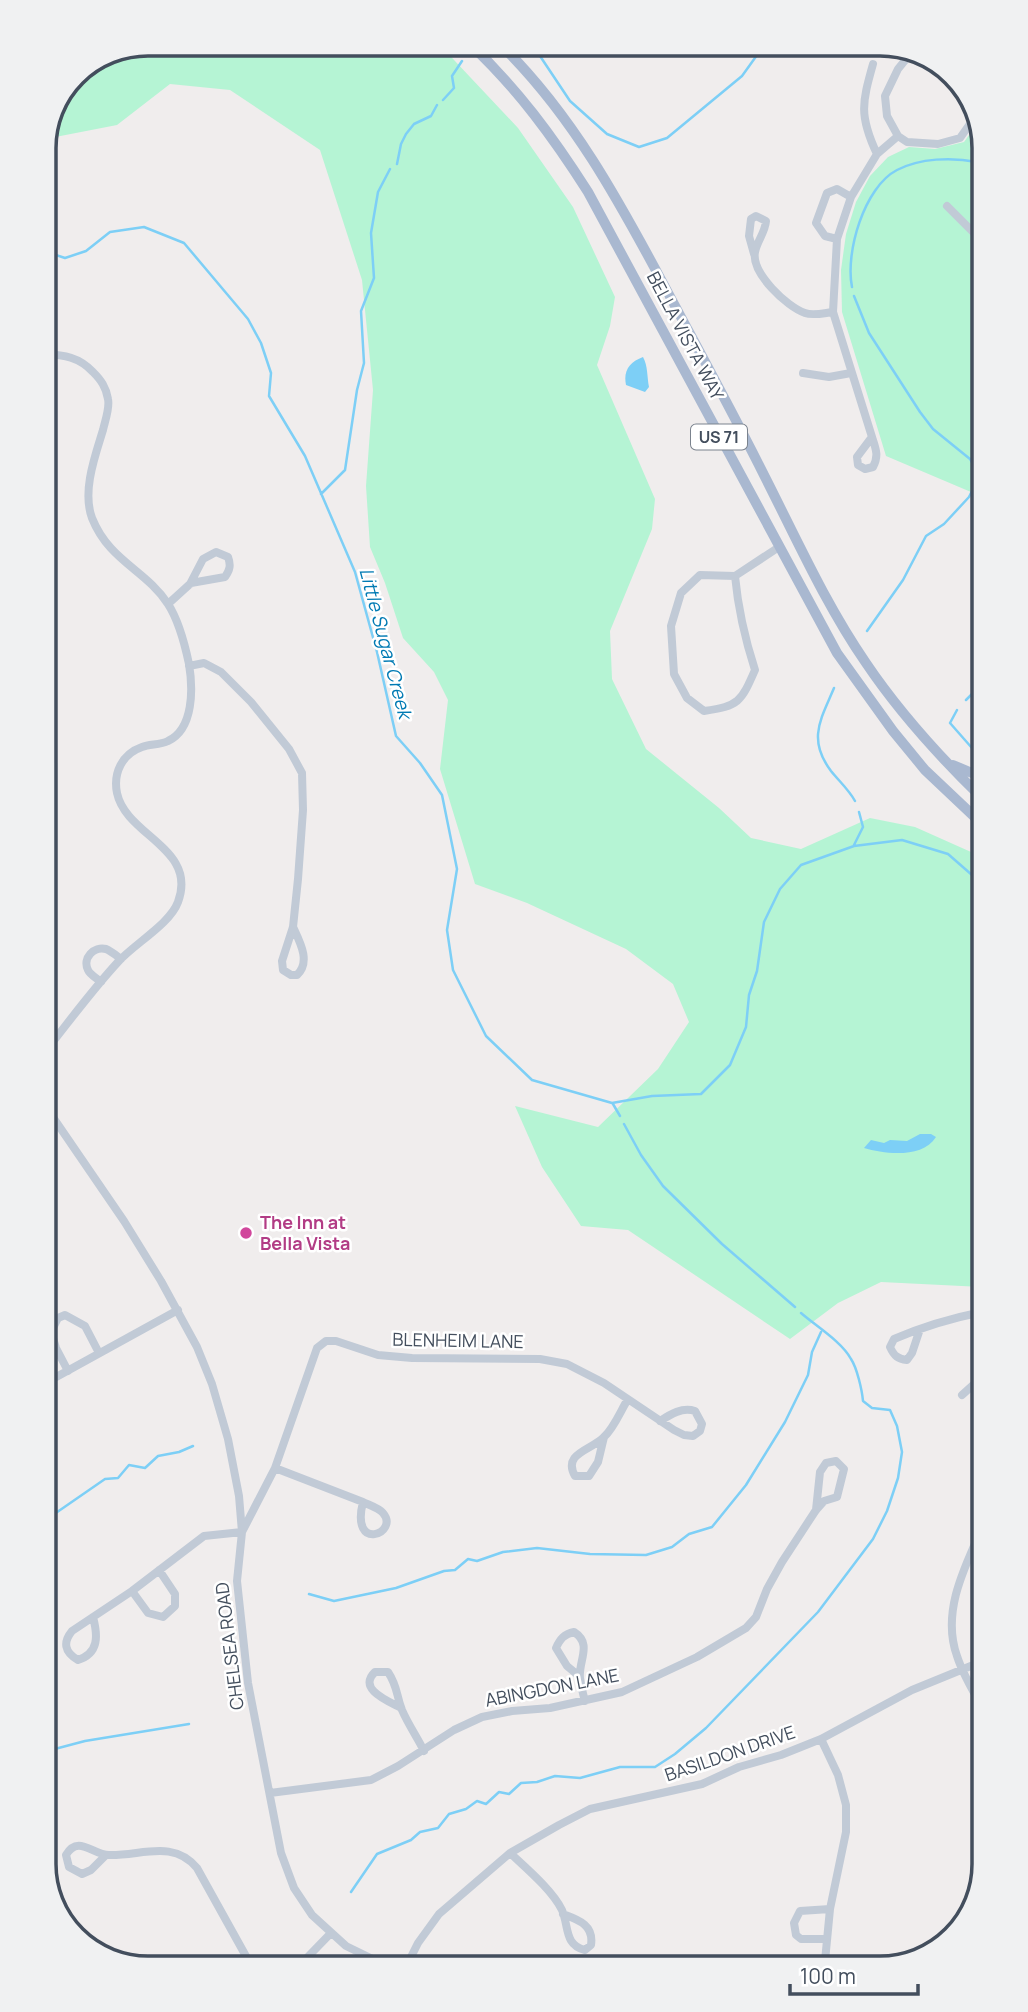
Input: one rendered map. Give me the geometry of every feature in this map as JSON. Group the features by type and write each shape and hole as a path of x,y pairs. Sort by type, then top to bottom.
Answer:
{"main road":[{"name":"BELLA VISTA WAY","path":"482,56 524,100 553,138 587,192 837,653 864,694 926,770 972,814"},
{"name":"BELLA VISTA WAY","path":"511,56 556,106 593,159 626,215 738,424 832,612 918,733 972,789"},
{"path":"944,761 972,773"}],"street":[{"path":"906,60 885,96 887,116 898,136 907,142 938,144 960,138 969,125"},
{"path":"873,64 864,93 863,117 877,154"},
{"path":"872,437 833,312 837,239 851,197 877,154 898,136"},
{"path":"837,239 825,236 816,223 827,193 837,189 851,197"},
{"path":"947,206 972,231"},
{"path":"754,254 758,271 794,308 808,315 833,312"},
{"path":"56,355 67,356 86,365 103,382 109,401 90,482 89,508 98,533 120,559 168,604 181,635 189,666 190,706 180,732 168,741 132,751 122,761 116,775 118,797 129,816 170,854 180,873 178,903 166,919 121,959 56,1038"},
{"path":"803,373 829,377 851,373"},
{"path":"735,576 737,603 755,670 744,694 729,708 704,711 687,698 674,674 671,626 681,593 700,575 735,576 779,547"},
{"path":"168,604 190,584 203,559 216,552 228,557 231,564 225,577 190,584"},
{"path":"189,666 204,663 221,672 236,685 289,749 302,773 303,810 293,927 282,961 283,970 297,975 305,962 293,927"},
{"path":"101,982 89,972 86,963 89,954 97,949 107,949 121,959"},
{"name":"CHELSEA ROAD","path":"56,1122 124,1221 178,1310 212,1384 228,1439 239,1496 242,1532 237,1581 248,1683 281,1853 294,1888 312,1916 346,1946 366,1956"},
{"path":"56,1377 178,1310"},
{"path":"920,1329 972,1314"},
{"path":"56,1322 65,1315 85,1326 99,1353"},
{"name":"BLENHEIM LANE","path":"242,1532 275,1468 317,1348 326,1341 337,1341 378,1354 412,1358 540,1359 567,1364 604,1383 660,1421 684,1435 693,1436 700,1432 702,1423 695,1411 688,1409 671,1414 660,1421"},
{"path":"56,1348 68,1371"},
{"path":"962,1395 972,1386"},
{"path":"604,1437 577,1454 571,1461 575,1476 589,1476 594,1471 604,1437 628,1399"},
{"name":"ABINGDON LANE","path":"270,1793 371,1780 424,1751 454,1730 482,1717 550,1708 622,1692 697,1657 747,1628 756,1617 782,1562 816,1510 824,1501 837,1497 844,1469 836,1461 826,1462 820,1472 816,1510"},
{"path":"275,1468 363,1502"},
{"path":"93,1617 97,1636 95,1647 91,1653 78,1660 68,1652 66,1638 72,1631 93,1617 132,1591 204,1536 242,1532"},
{"path":"972,1552 956,1590 952,1634 956,1654 972,1687"},
{"path":"132,1591 148,1612 163,1617 175,1606 175,1594 159,1570"},
{"path":"579,1676 567,1666 556,1648 559,1641 573,1632 580,1636 584,1644 585,1654 579,1676 585,1701"},
{"name":"BASILDON DRIVE","path":"411,1956 418,1942 439,1914 510,1853 590,1809 702,1784 739,1767 781,1755 821,1739 912,1690 972,1665"},
{"path":"401,1708 371,1689 369,1684 375,1672 388,1672 397,1688 401,1708 424,1751"},
{"path":"821,1739 838,1774 846,1805 846,1832 830,1909 825,1956"},
{"path":"106,1856 91,1870 82,1874 69,1867 66,1855 70,1848 76,1845 84,1845 106,1856 165,1850 182,1854 190,1860 246,1956"},
{"path":"510,1853 533,1875 561,1909 571,1942 584,1950 591,1945 592,1936 588,1926 563,1914"},
{"path":"826,1939 801,1939 796,1935 794,1923 800,1911 830,1909"},
{"path":"308,1956 330,1934"}],"green space":[{"path":"450,56 518,128 573,207 615,297 610,326 597,365 655,499 652,529 610,631 612,679 646,749 719,808 751,838 801,849 870,818 915,827 972,852 972,1287 881,1282 838,1303 790,1339 628,1230 581,1226 542,1167 515,1106 598,1127 658,1069 689,1022 673,984 626,949 527,903 475,884 440,769 448,700 434,672 403,638 370,547 366,486 373,390 362,280 320,150 230,90 170,84 117,125 57,137 63,113 71,97 83,83 97,71 130,58"},
{"path":"970,133 972,492 886,456 842,312 841,270 846,234 856,202 870,176 888,157 909,147 935,149 964,142"}],"water":[{"path":"643,357 649,387 645,392 626,385 625,380 628,367"},
{"path":"920,1134 936,1137 930,1144 913,1152 892,1153 864,1148 871,1140 884,1143 890,1140 907,1141"}],"waterway":[{"path":"540,56 570,101 607,134 639,147 667,138 742,76 756,56"},
{"path":"443,100 454,88 452,76 462,61"},
{"path":"397,164 406,134 414,124 431,116 437,105"},
{"path":"852,287 851,257 854,240 866,206 885,179 906,166 926,161 957,159 972,161"},
{"path":"321,494 345,470 357,390 364,363 361,311 374,278 371,233 378,192 390,169"},
{"name":"Little Sugar Creek","path":"56,255 65,258 86,251 110,232 144,227 184,243 248,319 261,343 271,373 269,396 305,456 355,572 396,736 420,763 442,795 457,869 447,930 453,970 486,1036 532,1080 612,1103 652,1096 701,1094 730,1065 746,1027 749,995 757,971 764,922 780,889 801,865 854,846 902,840 948,854 972,875"},
{"path":"854,296 869,333 920,412 933,429 972,462"},
{"path":"867,631 903,580 926,536 944,524 972,491"},
{"path":"834,688 821,719 818,739 824,760 855,801"},
{"path":"966,700 972,694"},
{"path":"957,710 950,723 972,748"},
{"path":"854,845 863,827 859,812"},
{"path":"613,1104 620,1116"},
{"path":"624,1124 641,1155 663,1186 722,1244 795,1307"},
{"path":"351,1892 377,1854 411,1840 420,1832 438,1828 449,1814 466,1809 477,1801 486,1804 499,1792 509,1794 521,1783 537,1782 555,1776 580,1778 620,1767 655,1767 706,1728 818,1612 873,1539 887,1511 898,1478 902,1452 897,1426 890,1410 872,1408 863,1401 857,1373 847,1353 801,1313"},
{"path":"309,1594 334,1601 396,1588 444,1571 455,1570 468,1559 477,1561 503,1552 537,1548 590,1554 646,1555 672,1547 689,1534 712,1527 746,1485 785,1422 808,1375 812,1352 821,1332"},
{"path":"56,1513 105,1479 118,1478 129,1465 145,1468 158,1456 193,1446"},
{"path":"56,1749 85,1741 189,1724"}],"place":[{"name":"The Inn at Bella Vista","path":"246,1233"}]}
